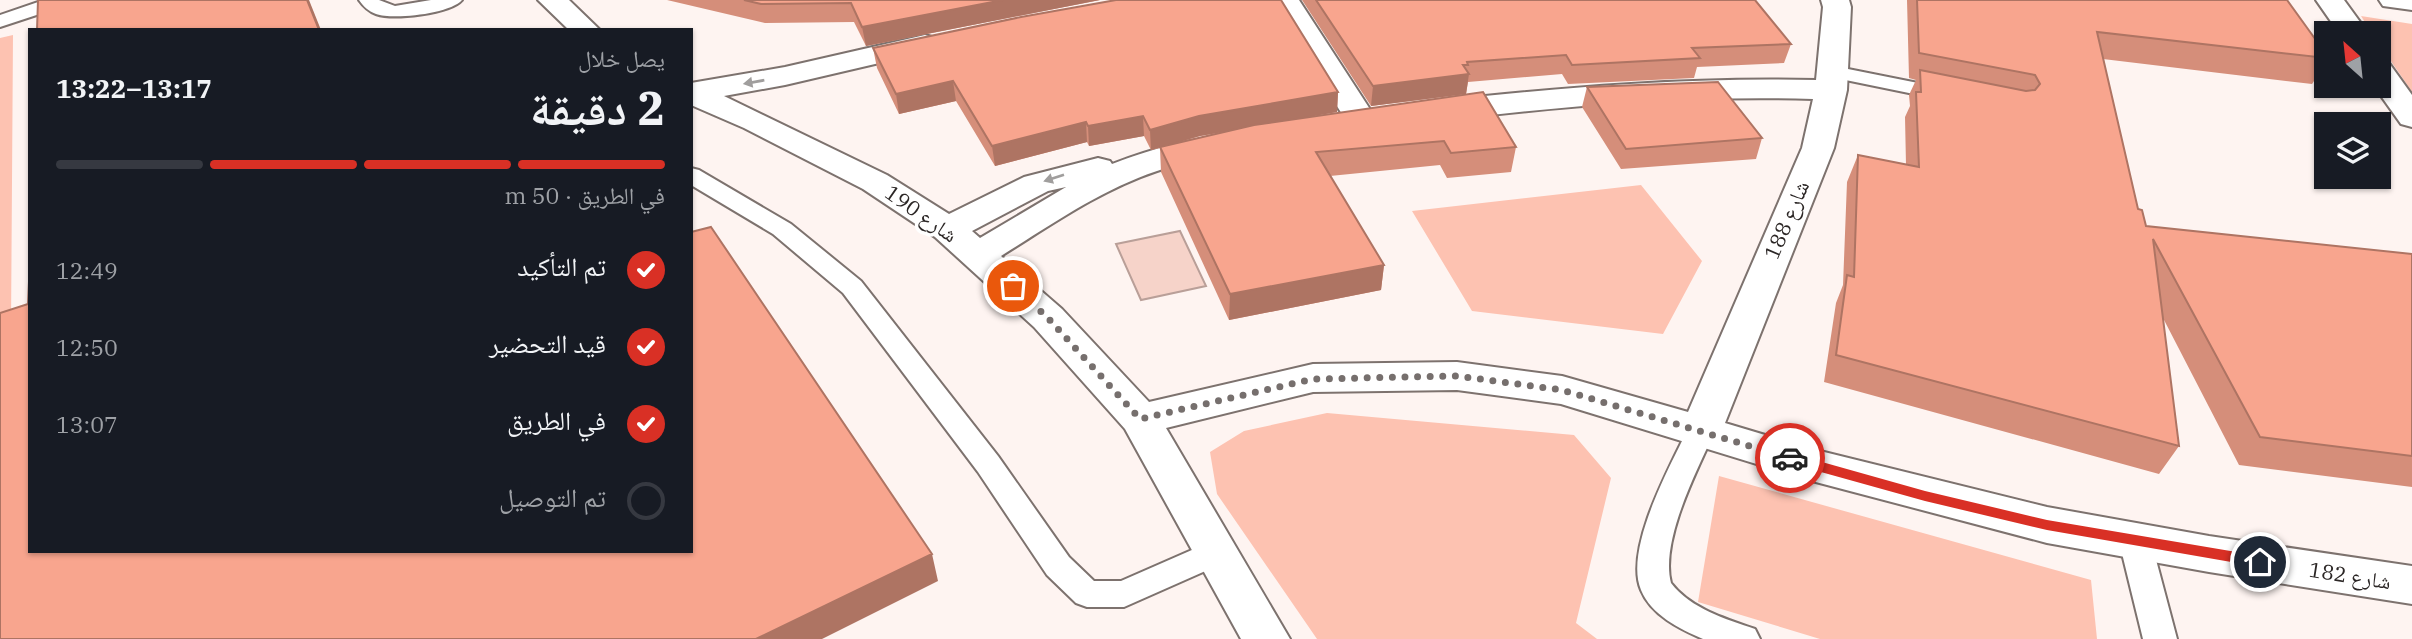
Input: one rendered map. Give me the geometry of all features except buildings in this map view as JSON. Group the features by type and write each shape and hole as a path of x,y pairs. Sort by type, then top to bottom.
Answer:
{"street":[{"path":"552,0 584,28"},
{"path":"1285,0 1374,119 1558,99 1781,88 1832,81"},
{"name":"شارع 188","path":"1701,431 1818,148 1832,81 1838,6 1835,0"},
{"path":"2330,0 2345,21"},
{"path":"2393,0 2412,2"},
{"path":"693,92 754,83 946,39"},
{"path":"755,121 774,102 816,69"},
{"path":"2391,87 2412,117"},
{"name":"شارع 190","path":"693,93 876,182 948,229 1048,318 1140,419 1266,639"},
{"path":"978,255 1089,188 1145,164 1241,142"},
{"path":"948,229 1036,184 1117,165 1145,164"},
{"name":"شارع 182","path":"1140,419 1313,379 1457,376 1562,390 1812,465 2047,525 2412,585"}],"lane":[{"path":"0,21 63,0"},
{"path":"369,0 373,7 383,12 408,10 452,0"},
{"path":"1832,81 1962,98"},
{"path":"693,176 782,229 852,288 988,464 1058,566 1087,594 1124,594 1217,552"},
{"path":"1701,431 1678,478 1652,561 1655,587 1679,611 1743,639"},
{"path":"2135,541 2160,639"}],"shaded area":[{"path":"2361,16 2412,24 2412,92 2391,61 2391,21 2364,21"},
{"path":"13,35 11,328 0,331 0,38"},
{"path":"1641,185 1702,261 1663,334 1472,311 1412,211"},
{"path":"1180,231 1206,286 1141,300 1116,244"},
{"path":"1327,413 1574,435 1611,478 1576,623 1597,639 1317,639 1217,494 1210,452 1244,431"},
{"path":"1719,476 2091,580 2097,639 1820,639 1698,602"}],"way so far":[{"path":"1013,286 1048,318 1140,419 1313,379 1457,376 1562,390 1790,458"}],"route":[{"path":"1790,458 1925,496 2047,525 2260,562"}]}
